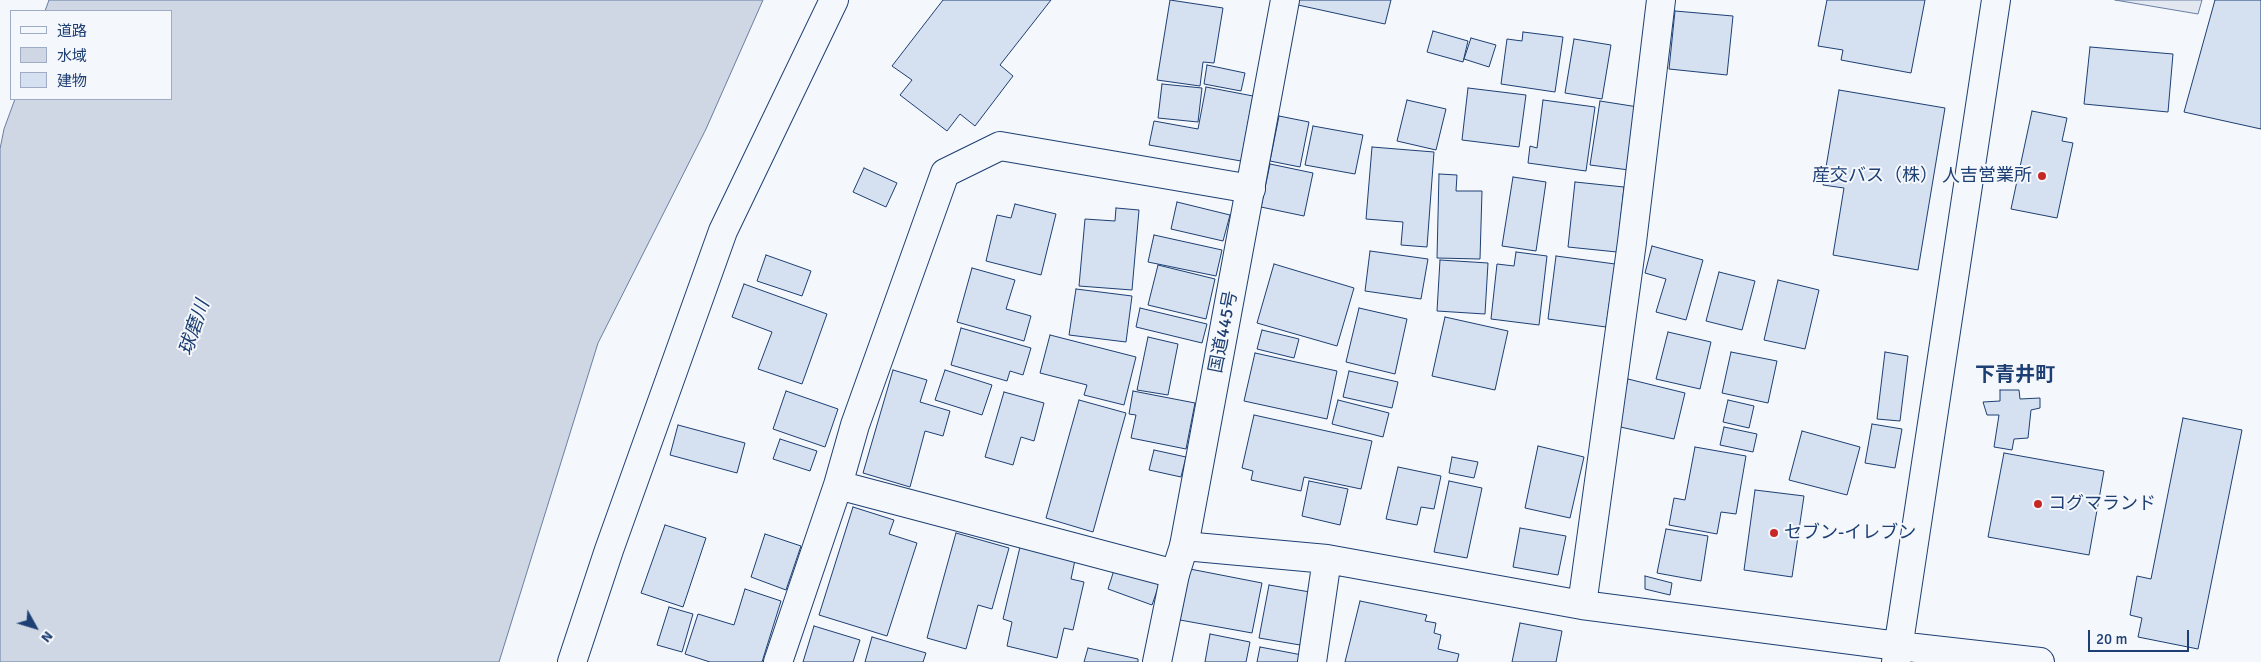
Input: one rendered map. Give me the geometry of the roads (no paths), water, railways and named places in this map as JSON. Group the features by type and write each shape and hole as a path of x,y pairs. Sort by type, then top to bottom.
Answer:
{"main road":[{"path":"572,662 609,550 722,231 834,0"},
{"name":"国道445号","path":"1157,662 1174,574 1184,546 1285,0"},
{"path":"1582,605 1632,242 1660,0"},
{"path":"1897,654 1996,0"},
{"path":"778,662 838,484 854,425 945,173 1000,146 1251,189"},
{"path":"838,484 1174,574"},
{"path":"1184,546 1327,559 1582,605 1897,654 2040,662"},
{"path":"1312,662 1327,559"}],"water":[{"name":"球磨川","path":"49,0 763,0 706,129 598,343 499,662 0,662 0,149 4,129 15,100 172,100 172,10 45,10"}],"place":[{"name":"産交バス（株） 人吉営業所","path":"2042,176"},
{"name":"コグマランド","path":"2038,504"},
{"name":"セブン-イレブン","path":"1774,533"}],"district":[{"name":"下青井町","path":"2015,376"}]}
